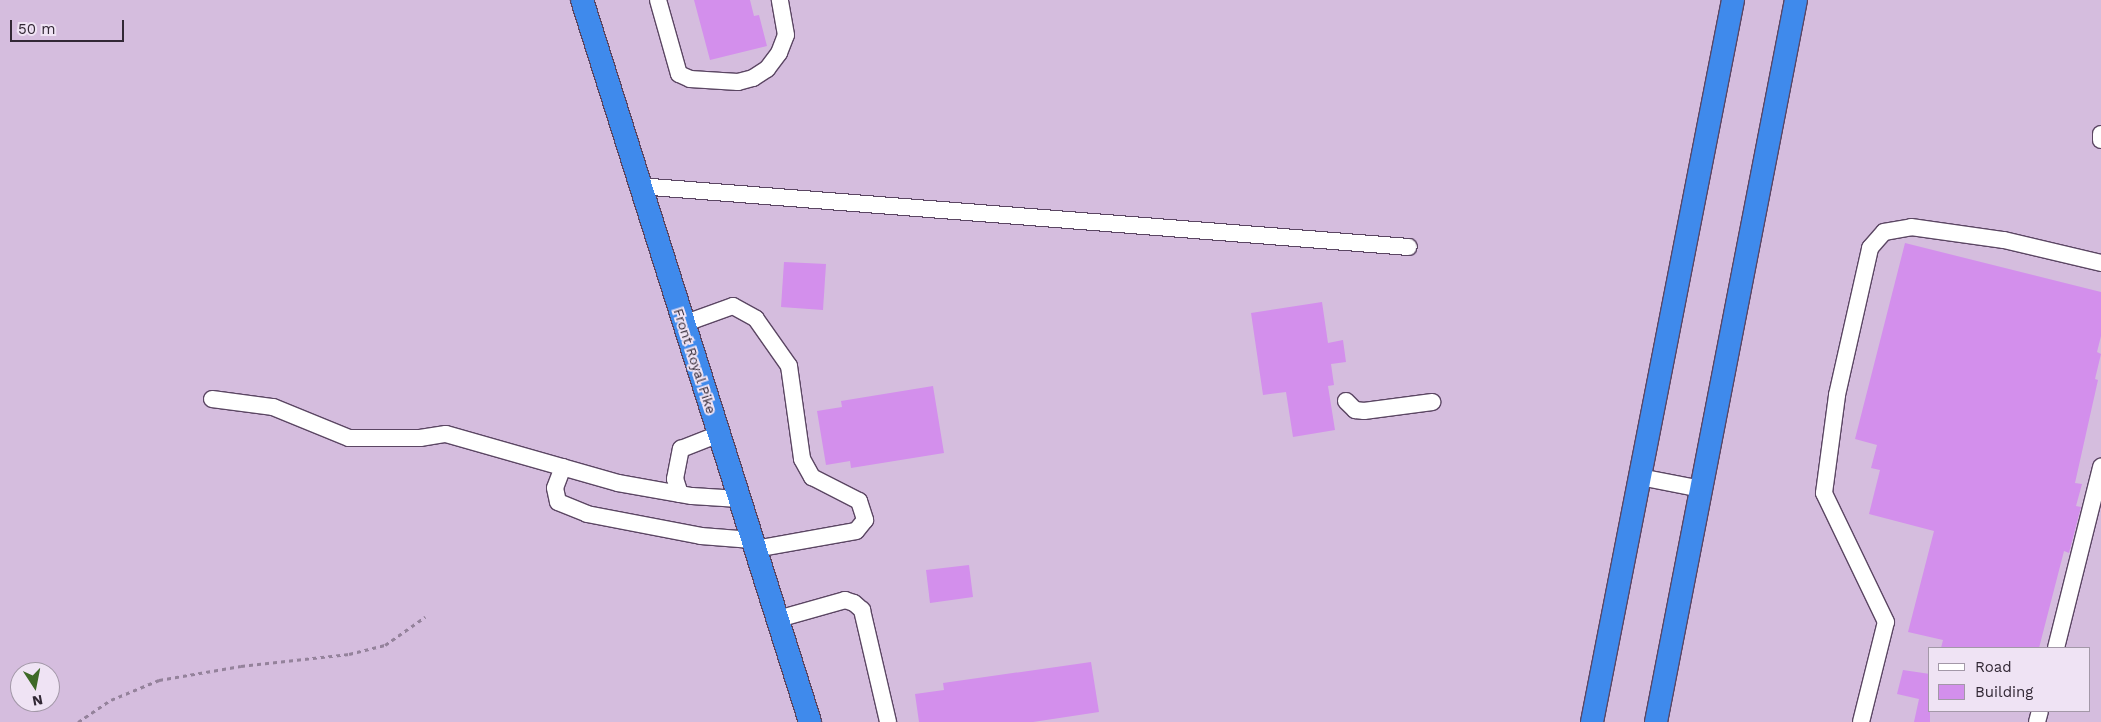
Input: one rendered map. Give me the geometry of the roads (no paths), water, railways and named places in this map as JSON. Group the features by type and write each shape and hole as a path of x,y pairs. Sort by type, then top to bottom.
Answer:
{"highway":[{"name":"Front Royal Pike","path":"582,0 639,186 810,722"},
{"path":"1592,722 1733,0"},
{"path":"1656,722 1796,0"}],"lane":[{"path":"658,0 679,74 690,79 732,82 754,78 767,69 779,53 786,35 780,0"},
{"path":"2101,134 2101,140"},
{"path":"639,186 1409,246"},
{"path":"1861,722 1886,622 1824,493 1837,395 1870,248 1884,232 1911,228 2004,240 2101,263"},
{"path":"563,468 555,488 558,502 587,514 701,536 754,544 856,530 865,520 859,501 812,477 802,459 789,366 756,319 733,306 683,324"},
{"path":"212,399 273,407 349,438 420,438 446,434 618,483 680,494 739,498"},
{"path":"1346,401 1355,410 1364,411 1432,402"},
{"path":"680,494 675,479 681,449 718,434"},
{"path":"2056,647 2101,467"},
{"path":"1640,477 1701,490"},
{"path":"778,619 834,602 854,602 862,610 888,722"}]}
